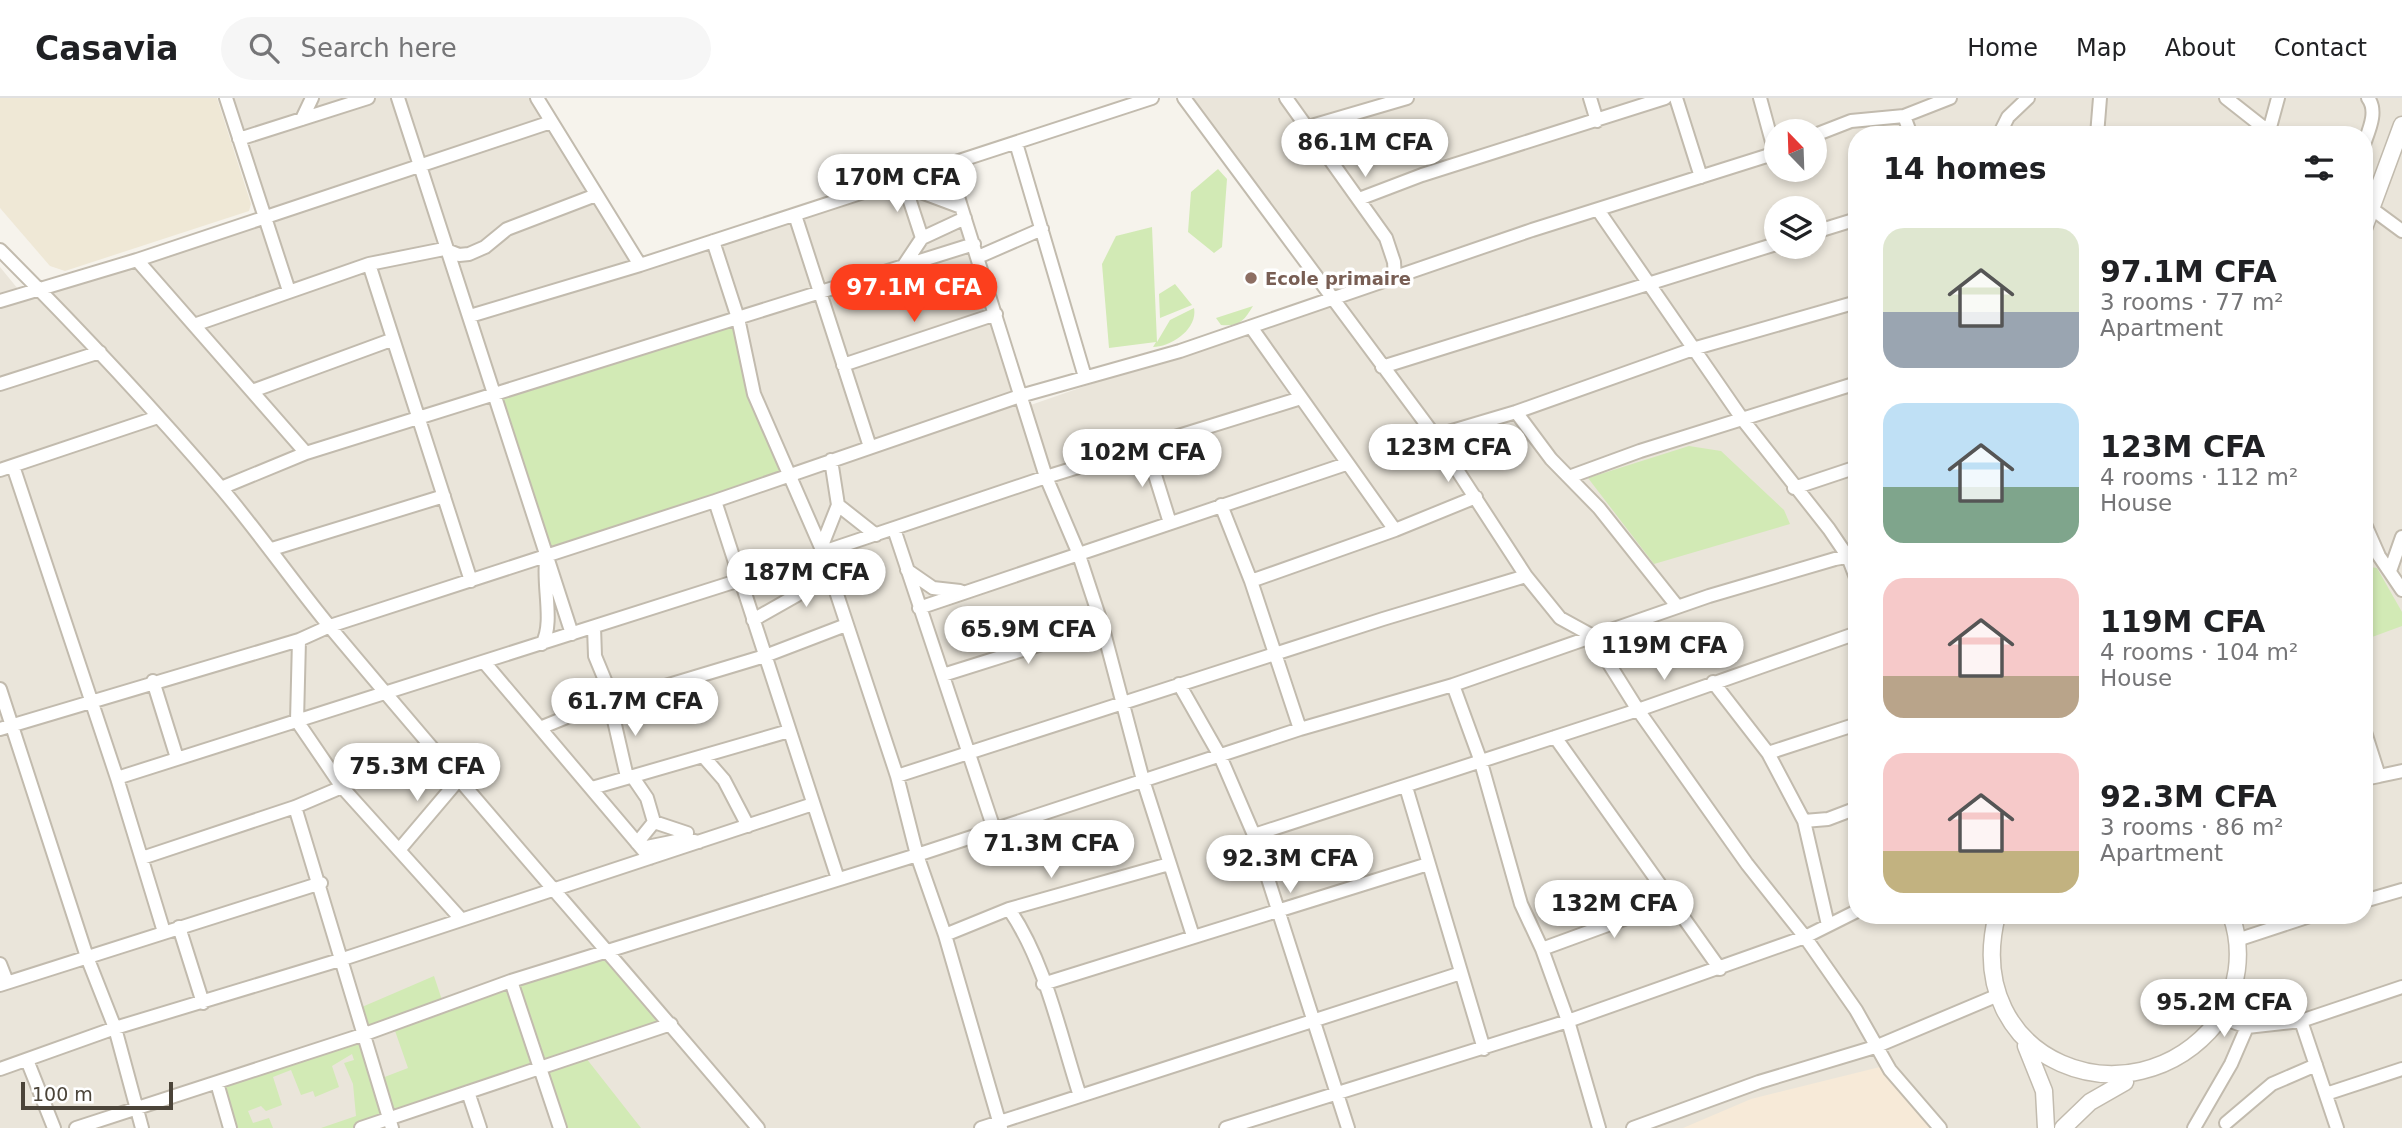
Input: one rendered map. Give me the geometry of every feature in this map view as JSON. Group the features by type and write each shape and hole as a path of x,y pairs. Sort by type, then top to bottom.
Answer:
{"street":[{"path":"226,98 289,291"},
{"path":"302,119 312,98"},
{"path":"239,139 368,98"},
{"path":"398,98 444,249 470,316 572,634"},
{"path":"537,98 640,265"},
{"path":"470,316 640,265 1152,98"},
{"path":"1184,98 1435,436 1526,576 1560,618 1591,635 1638,710 1746,863 1805,937 1862,1020 1890,1070 1940,1128"},
{"path":"1286,98 1386,238 1394,262 1395,278"},
{"path":"1308,127 1407,98"},
{"path":"1590,98 1597,121"},
{"path":"1359,199 1422,174 1665,98"},
{"path":"1676,98 1701,177"},
{"path":"1760,98 1766,119"},
{"path":"1827,130 1851,121 1904,116 1950,98"},
{"path":"2004,126 2008,117 2028,98"},
{"path":"2098,126 2100,98"},
{"path":"2226,98 2262,126"},
{"path":"2272,126 2278,98"},
{"path":"2368,98 2373,106 2370,126"},
{"path":"1904,116 1908,126"},
{"path":"0,301 137,260 551,122"},
{"path":"2373,193 2402,125"},
{"path":"1016,143 1085,377"},
{"path":"0,729 153,681 299,640 330,626 715,501 1020,396 1251,327 1764,157"},
{"path":"948,165 1046,477 1079,552 1124,703 1143,780 1193,936"},
{"path":"903,179 910,188 963,212"},
{"path":"903,179 922,238"},
{"path":"194,325 369,264 444,249 459,255 469,254 485,247 507,229 596,195"},
{"path":"2373,209 2402,231"},
{"path":"1598,210 1696,348 1743,420 1794,488 1848,551"},
{"path":"904,265 922,238 963,212"},
{"path":"795,215 870,447"},
{"path":"1827,229 1848,224"},
{"path":"978,257 1042,229"},
{"path":"713,241 738,318 754,394 823,553 897,776 917,855 945,935 1000,1125"},
{"path":"221,488 306,453 974,244"},
{"path":"1382,367 1764,248"},
{"path":"0,250 100,352 221,488 272,549 330,626 606,954 671,1024 758,1128"},
{"path":"137,260 306,453"},
{"path":"369,264 391,340 471,581"},
{"path":"1435,436 1516,412 1696,348 1848,305"},
{"path":"843,365 996,314"},
{"path":"1251,327 1395,530"},
{"path":"252,391 391,340"},
{"path":"0,384 100,352"},
{"path":"1569,477 1640,451 1848,386"},
{"path":"823,553 1046,477 1301,398"},
{"path":"1516,412 1678,606"},
{"path":"158,417 7,468 117,778 164,932"},
{"path":"1146,446 1170,523"},
{"path":"753,620 797,595 823,553 838,505 831,460"},
{"path":"919,608 1346,464"},
{"path":"1794,488 1848,470"},
{"path":"272,549 444,496"},
{"path":"1251,581 1395,530 1476,497"},
{"path":"715,501 838,880"},
{"path":"838,505 876,535"},
{"path":"1221,505 1251,581 1300,730"},
{"path":"894,529 994,828"},
{"path":"2390,571 2402,537"},
{"path":"2373,542 2402,590"},
{"path":"542,644 547,635 543,584 547,556"},
{"path":"76,1128 365,1034 512,981 606,954 917,855 1300,730 1453,685 1678,606 1776,575 1848,557"},
{"path":"907,570 933,588 954,592 969,590"},
{"path":"897,776 1179,684 1526,576"},
{"path":"117,778 740,580"},
{"path":"540,728 579,712 765,656 846,625"},
{"path":"943,676 1102,625"},
{"path":"594,627 595,656 612,702 629,777 647,798 654,822 643,850"},
{"path":"1254,835 1406,787 1480,759 1638,710 1848,636"},
{"path":"299,640 297,721 342,787 461,919"},
{"path":"484,662 643,850"},
{"path":"949,695 961,679 977,665"},
{"path":"153,681 177,758"},
{"path":"1713,682 1768,752 1804,821 1828,925"},
{"path":"1179,684 1220,756 1254,835 1348,1128"},
{"path":"1453,685 1480,759 1521,904 1542,949 1568,1021 1599,1128"},
{"path":"0,689 87,957 115,1028 142,1128"},
{"path":"1768,752 1848,727"},
{"path":"592,788 789,731"},
{"path":"1555,737 1720,969"},
{"path":"703,756 724,780 748,826"},
{"path":"2373,757 2379,775"},
{"path":"2373,777 2402,771"},
{"path":"399,850 460,778"},
{"path":"142,858 295,807 342,787"},
{"path":"1406,787 1484,1049"},
{"path":"0,1069 115,1028 343,959 553,890 643,850 748,826 813,804"},
{"path":"295,807 321,883 391,1124"},
{"path":"1804,821 1828,819 1848,811"},
{"path":"654,822 687,833 693,840"},
{"path":"945,935 1009,909 1169,864"},
{"path":"1043,984 1428,864"},
{"path":"0,964 3,983 321,883"},
{"path":"2373,898 2402,890"},
{"path":"1542,949 1673,901"},
{"path":"1009,909 1023,932 1043,984 1080,1096"},
{"path":"1226,1128 1336,1091 1484,1049 1568,1021 1805,937 1848,915"},
{"path":"1995,924 1990,941 1990,969 1996,996 2008,1022 2025,1044 2047,1062 2076,1075 2105,1081 2130,1080"},
{"path":"2063,1128 2090,1102 2130,1080 2166,1069 2200,1046 2229,1003 2237,972 2237,940 2233,924"},
{"path":"2237,940 2285,924"},
{"path":"179,927 203,1003"},
{"path":"981,1128 1000,1125 1311,1019 1461,973"},
{"path":"512,981 560,1128"},
{"path":"2220,1017 2247,1027 2301,1021 2402,987"},
{"path":"1633,1128 1759,1082 1875,1047 1996,996"},
{"path":"2301,1021 2337,1128"},
{"path":"361,1128 391,1124 468,1091 671,1024"},
{"path":"2194,1128 2231,1065 2247,1027"},
{"path":"2025,1044 2044,1091 2046,1128"},
{"path":"27,1060 54,1128"},
{"path":"2226,1123 2272,1084 2316,1065"},
{"path":"2326,1094 2402,1069"},
{"path":"217,1083 230,1128"},
{"path":"468,1091 480,1128"}],"shaded area":[{"path":"0,98 217,98 251,204 249,211 65,271 50,266 0,208"},
{"path":"227,98 536,98 639,263 947,169 1025,407 1335,299 1191,98 2402,98 2402,1128 0,1128 0,267 18,289 264,216"},
{"path":"1884,1066 1936,1128 1683,1128 1751,1099"}],"green space":[{"path":"1218,169 1227,179 1222,247 1214,253 1188,232 1191,192"},
{"path":"1152,227 1157,342 1170,320 1194,308 1192,323 1188,330 1168,344 1153,347 1156,342 1109,348 1102,264 1116,236"},
{"path":"1175,284 1192,305 1160,318 1159,294"},
{"path":"1253,306 1237,324 1221,325 1216,318"},
{"path":"735,323 785,471 548,553 500,398"},
{"path":"1689,446 1721,451 1784,510 1790,524 1654,564 1588,478"},
{"path":"2373,567 2377,568 2402,612 2402,626 2373,637"},
{"path":"604,959 663,1022 541,1063 516,984"},
{"path":"434,976 442,1000 368,1030 362,1007"},
{"path":"508,988 531,1066 391,1111 382,1078 408,1068 394,1028"},
{"path":"364,1037 387,1118 352,1128 321,1128 356,1116 353,1084 344,1063 354,1060 352,1054 332,1066 339,1087 315,1097 313,1091 301,1095 291,1070 273,1077 282,1105 266,1111 261,1106 248,1111 253,1123 269,1118 273,1128 232,1128 220,1085"},
{"path":"586,1058 641,1128 563,1128 544,1072"}],"place":[{"name":"Ecole primaire","path":"1251,278"}]}
